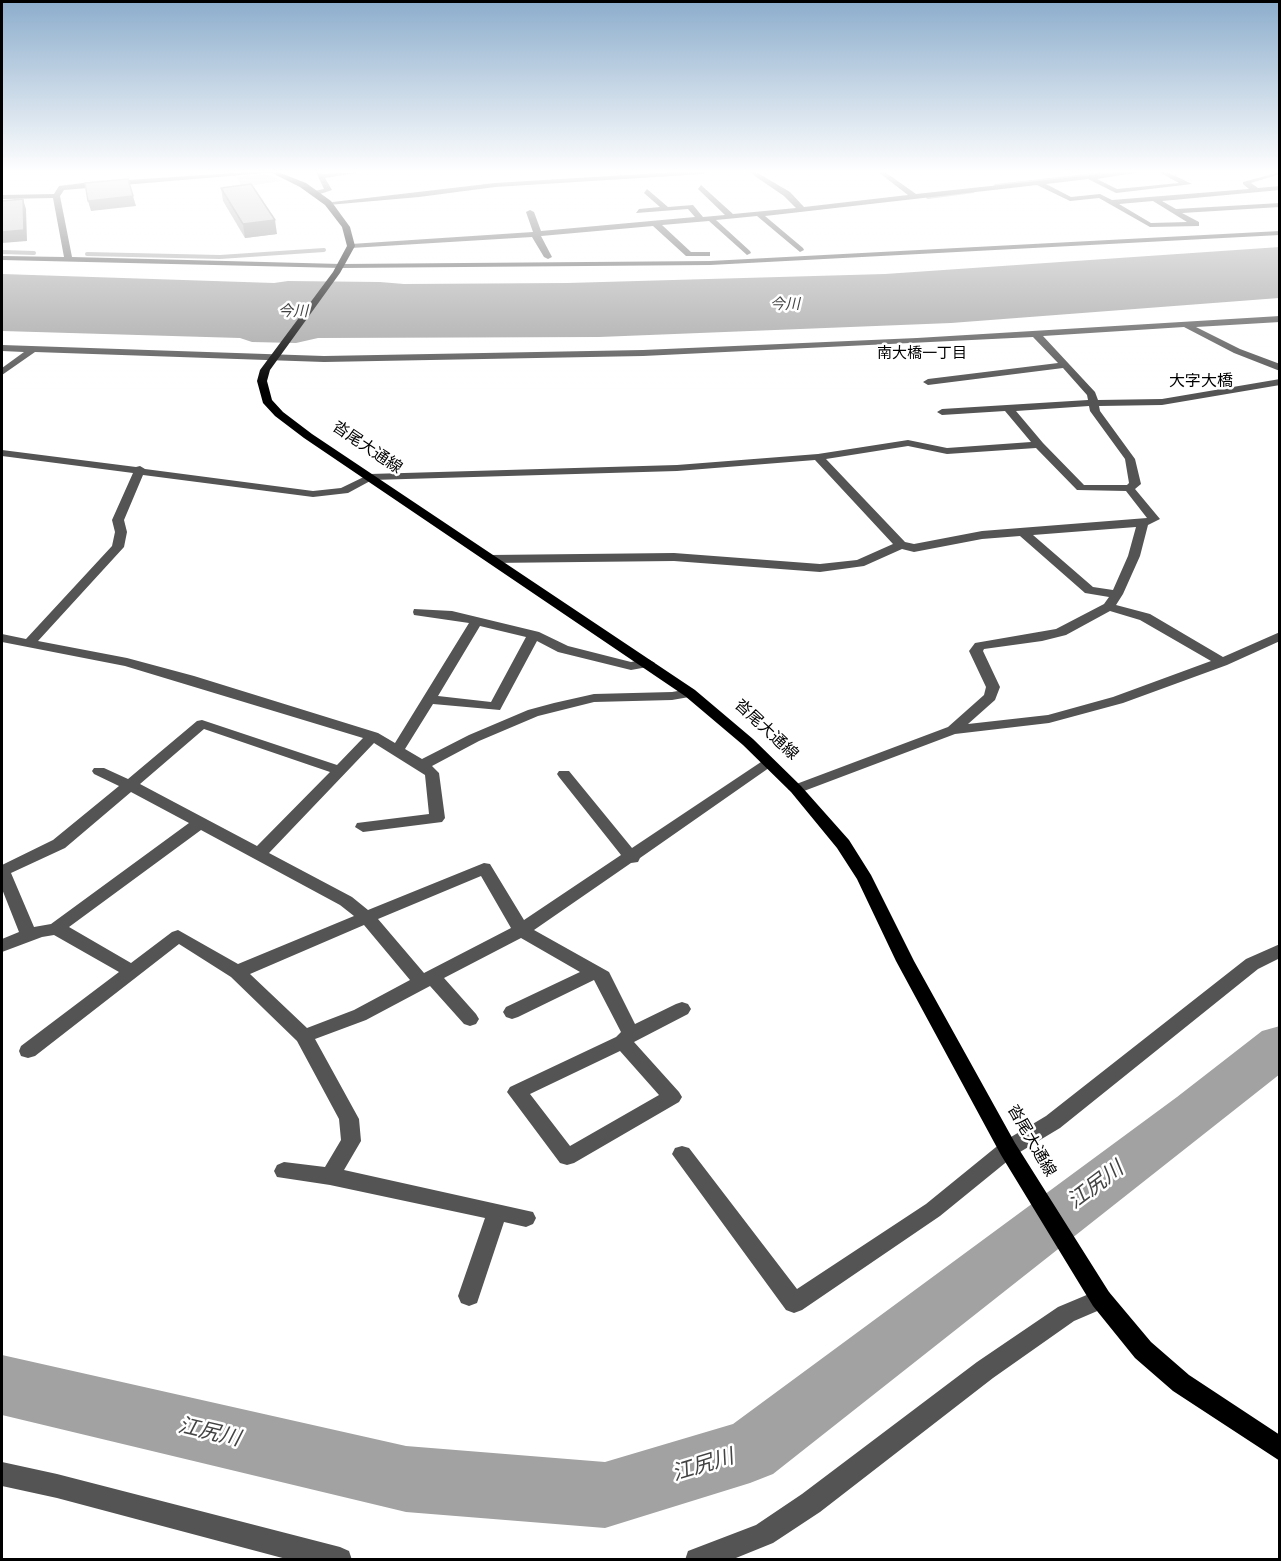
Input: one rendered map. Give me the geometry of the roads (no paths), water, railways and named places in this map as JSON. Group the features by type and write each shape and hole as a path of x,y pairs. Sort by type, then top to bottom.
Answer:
{"main road":[{"name":"沓尾大通線","path":"351,246 339,270 265,370 262,381 267,401 279,414 308,436 690,693 770,763 796,789 843,844 865,879 905,961 1008,1149 1101,1299 1143,1350 1181,1383 1280,1449"}],"street":[{"path":"65,245 68,259"},
{"path":"351,246 369,245"},
{"path":"541,245 548,257"},
{"path":"679,245 689,254 800,250 845,251 851,252 855,257"},
{"path":"737,245 747,253"},
{"path":"794,245 800,250"},
{"path":"2,258 339,270 710,263 1064,245"},
{"path":"2,348 246,355 643,353 834,346 1280,319"},
{"path":"1186,325 1237,351 1280,368"},
{"path":"1008,408 1039,445 1081,488 1129,488 1135,484 1130,459 1095,411 1092,394 1068,365 1036,334"},
{"path":"2,372 32,350"},
{"path":"928,382 1068,365"},
{"path":"942,412 1094,403 1162,402 1280,382"},
{"path":"2,453 140,469 313,494 344,491 370,477 677,468 818,458 908,443 947,451 1039,445"},
{"path":"818,458 901,545"},
{"path":"30,642 118,547 121,532 118,520 140,469"},
{"path":"490,559 674,557 820,568 845,566 901,545 924,548 982,535 1143,523 1154,519 1129,488"},
{"path":"953,730 990,698 993,687 976,651 980,646 1061,632 1108,607 1117,594 1134,556 1143,523"},
{"path":"1022,531 1089,590 1117,594"},
{"path":"1108,607 1145,617 1222,662"},
{"path":"419,612 452,615 534,634 562,650 631,666 648,663"},
{"path":"399,749 476,622"},
{"path":"430,699 495,707 534,634"},
{"path":"796,789 953,730 1049,719 1118,700 1222,662 1280,636"},
{"path":"2,638 127,662 373,736 399,749 432,773 437,818 363,827"},
{"path":"422,765 474,738 533,713 554,707 594,698 672,696 690,693"},
{"path":"29,935 2,871 59,844 202,724 338,770"},
{"path":"258,855 373,736"},
{"path":"304,1036 360,1015 521,930 632,858 770,763"},
{"path":"99,771 130,785 198,824 346,901 367,918 427,980 470,1019"},
{"path":"564,774 632,858"},
{"path":"2,946 29,935 55,929 198,824"},
{"path":"237,972 484,868 521,930 603,977 627,1038 672,1097 567,1157 517,1092 627,1038 682,1009"},
{"path":"55,929 66,933 132,972"},
{"path":"28,1051 178,936 237,972 304,1036 349,1119 351,1141 330,1176"},
{"path":"681,1154 794,1303 933,1210 1008,1149 1053,1122 1252,964 1280,950"},
{"path":"512,1012 595,972"},
{"path":"284,1171 330,1176 526,1218"},
{"path":"470,1296 497,1212"},
{"path":"697,1560 764,1534 811,1503 985,1370 1066,1314 1101,1299"},
{"path":"2,1474 57,1486 340,1560"}],"water":[{"name":"今川","path":"1280,247 1279,298 951,323 599,337 318,338 296,343 252,342 240,338 2,331 2,274 274,283 288,281 404,284 567,283 885,274"}],"waterway":[{"path":"87,254 220,257 324,250"},
{"path":"2,252 34,253"},
{"name":"江尻川","path":"2,1385 406,1479 605,1495 750,1451 1196,1112 1280,1045"}],"district":[{"name":"南大橋一丁目","path":"922,354"},
{"name":"大字大橋","path":"1201,382"}]}
